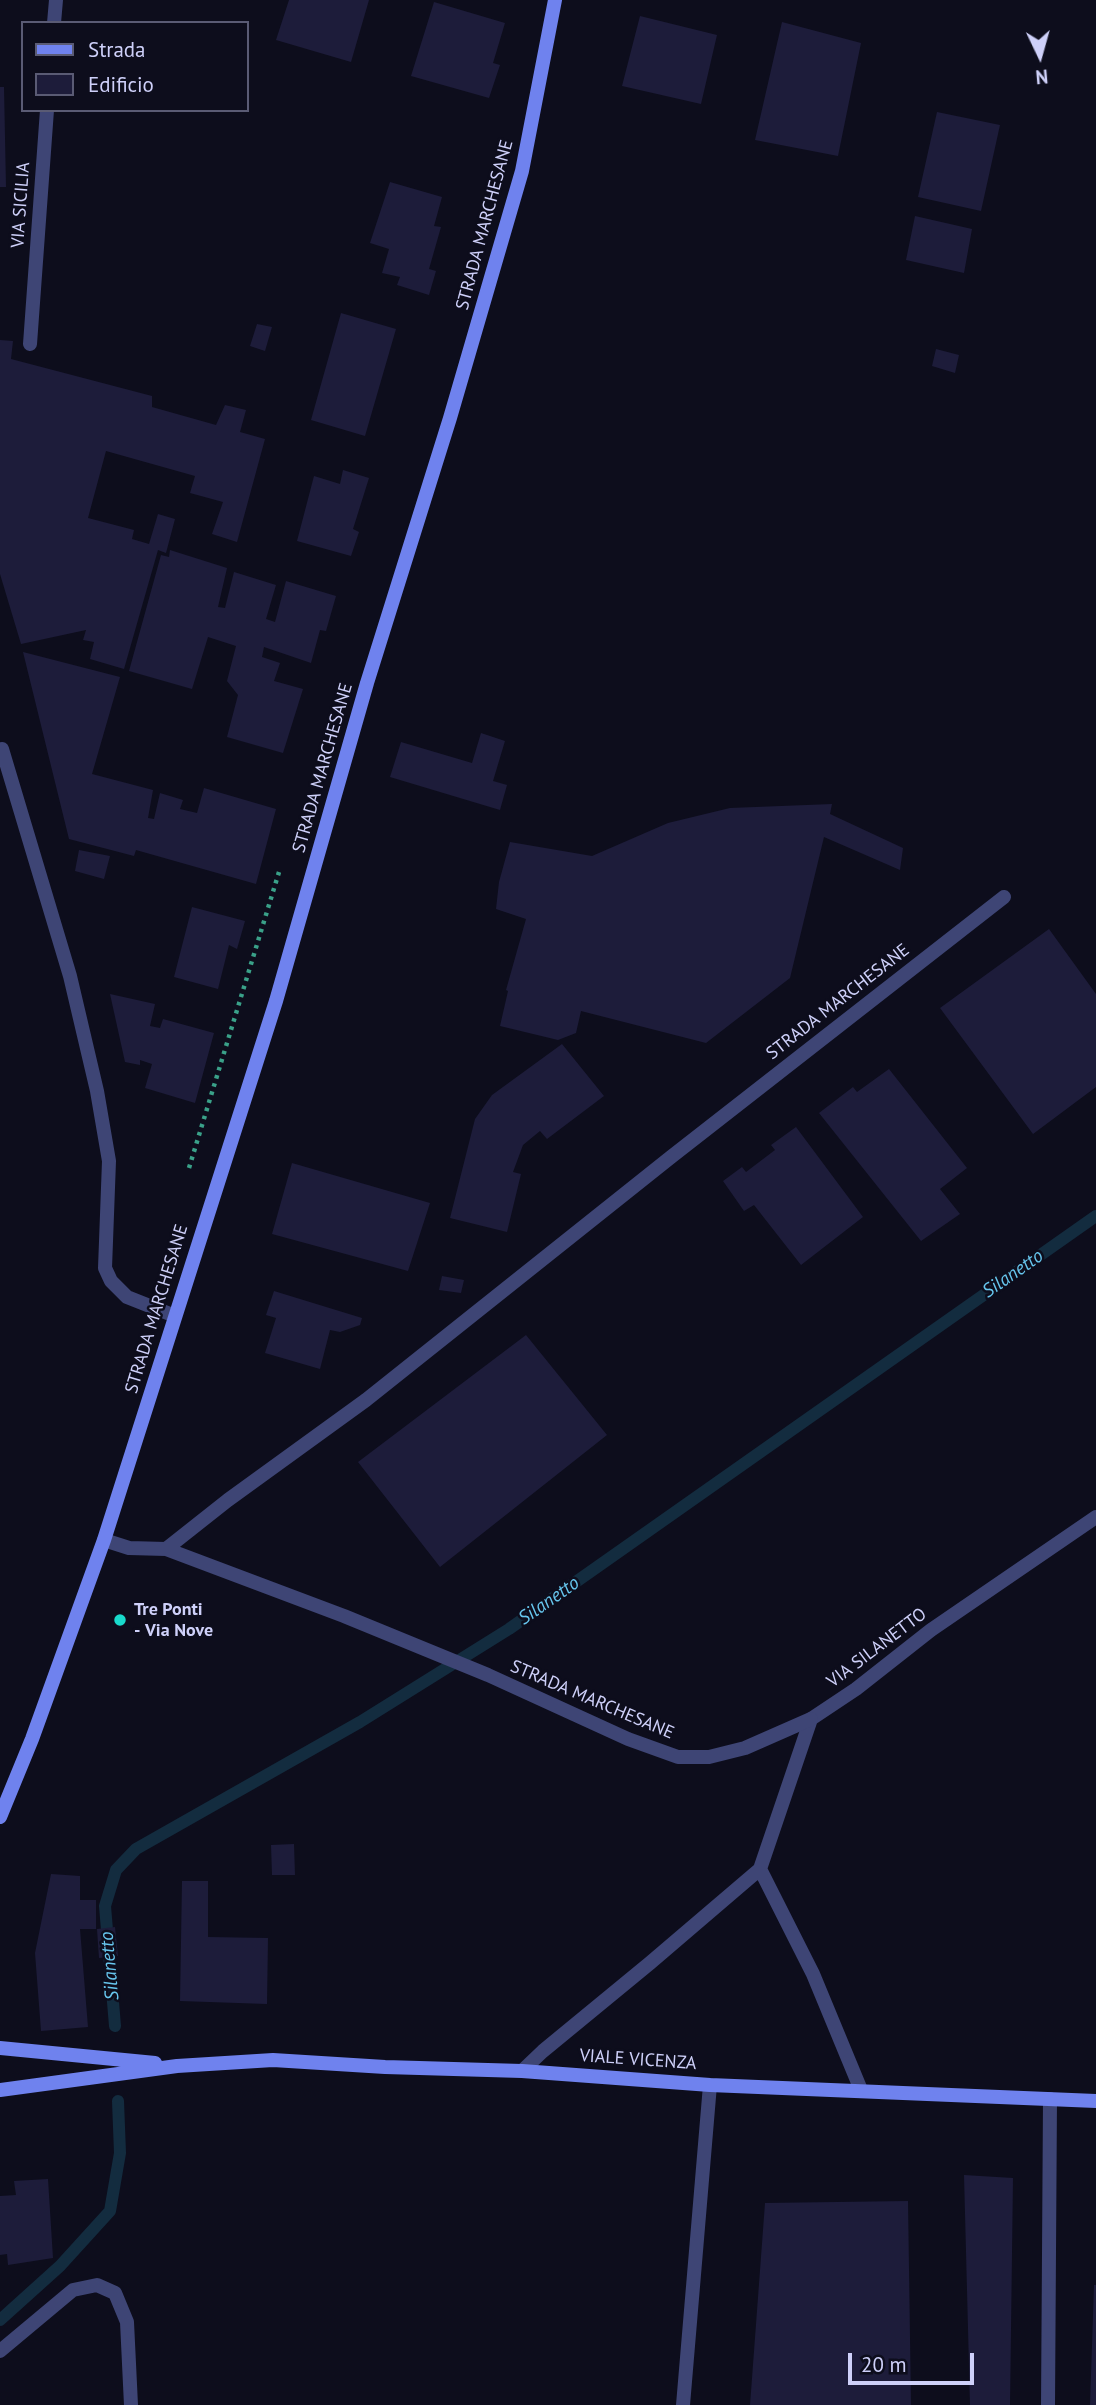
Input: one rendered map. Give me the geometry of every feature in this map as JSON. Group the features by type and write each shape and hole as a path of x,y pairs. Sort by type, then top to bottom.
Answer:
{"main road":[{"name":"STRADA MARCHESANE","path":"0,1817 4,1801 37,1727 104,1540 276,1001 367,683 450,418 518,184 555,0"},
{"name":"VIALE VICENZA","path":"0,2048 177,2066"},
{"name":"VIALE VICENZA","path":"0,2090 177,2066 273,2060 522,2071 710,2085 1096,2101"}],"street":[{"path":"54,21 56,0"},
{"name":"VIA SICILIA","path":"30,344 47,112"},
{"path":"2,749 70,976 97,1091 109,1161 105,1268 111,1281 127,1297 175,1316"},
{"name":"STRADA MARCHESANE","path":"166,1549 228,1500 366,1400 1004,897"},
{"name":"VIA SILANETTO","path":"811,1719 856,1689 931,1630 1096,1517"},
{"name":"STRADA MARCHESANE","path":"104,1540 129,1548 166,1549 344,1616 488,1675 628,1740 678,1757 709,1757 745,1748 811,1719"},
{"path":"522,2071 543,2050 650,1964 760,1869 811,1719"},
{"path":"760,1869 813,1974 861,2090"},
{"path":"683,2405 710,2085"},
{"path":"1048,2405 1050,2099"},
{"path":"0,2351 73,2290 97,2285 115,2293 127,2322 131,2405"}],"path":[{"path":"186,1179 282,864"}],"building":[{"path":"289,0 369,0 351,62 276,40"},
{"path":"434,2 505,23 493,63 500,65 489,98 411,76"},
{"path":"640,16 717,35 701,104 622,86"},
{"path":"782,22 861,43 838,156 755,140"},
{"path":"0,87 4,87 6,187 0,187"},
{"path":"937,112 1000,125 981,211 918,197"},
{"path":"390,182 442,197 434,226 441,227 429,269 436,271 429,295 397,285 400,277 382,273 389,249 370,243"},
{"path":"915,216 972,229 964,273 906,260"},
{"path":"341,313 396,329 365,436 311,420"},
{"path":"257,324 272,327 265,351 250,346"},
{"path":"0,340 13,341 11,359 152,396 152,407 216,425 225,405 246,410 240,432 265,439 237,542 212,534 223,502 190,493 195,476 106,451 88,518 134,530 132,539 149,544 158,514 175,519 166,553 158,550 124,669 90,659 94,642 83,640 86,630 21,644 0,574"},
{"path":"936,349 959,355 955,373 932,366"},
{"path":"343,470 369,478 353,529 359,532 351,556 297,541 314,476 340,484"},
{"path":"170,550 227,568 218,607 225,608 234,572 276,585 266,619 275,622 286,581 336,596 326,631 320,630 311,663 264,647 262,657 280,663 274,681 303,689 283,753 227,737 238,695 227,681 236,646 208,637 192,689 129,671 161,555 169,557"},
{"path":"23,652 120,677 92,774 153,790 148,818 154,819 160,793 183,800 180,809 197,813 204,788 276,809 256,884 136,850 134,856 69,839"},
{"path":"481,733 505,741 493,781 507,785 500,810 390,777 401,742 472,763"},
{"path":"832,804 830,814 903,848 900,870 824,837 790,978 706,1043 581,1011 576,1033 558,1040 500,1026 508,991 506,990 526,919 496,909 499,882 510,842 592,856 668,823 730,808"},
{"path":"79,850 110,856 104,879 75,871"},
{"path":"192,907 245,921 237,949 229,945 218,989 174,977"},
{"path":"1049,929 1096,994 1096,1087 1033,1134 940,1008"},
{"path":"110,994 155,1004 150,1026 160,1028 163,1019 214,1033 195,1103 145,1088 152,1064 140,1060 140,1065 125,1062"},
{"path":"562,1044 604,1096 547,1139 540,1131 523,1145 513,1172 521,1174 507,1232 450,1218 475,1119 492,1095"},
{"path":"889,1069 967,1168 940,1189 960,1214 921,1241 819,1113 853,1087 857,1092"},
{"path":"796,1127 863,1217 801,1265 754,1205 744,1211 723,1181 742,1167 746,1172 775,1150 771,1145"},
{"path":"292,1163 430,1203 408,1271 272,1234"},
{"path":"442,1276 464,1280 461,1293 439,1290"},
{"path":"274,1291 362,1318 360,1325 340,1332 330,1330 320,1369 265,1353 276,1318 266,1315"},
{"path":"526,1335 607,1435 440,1567 358,1462"},
{"path":"294,1844 295,1875 272,1875 271,1845"},
{"path":"51,1874 80,1876 80,1900 96,1900 96,1929 80,1929 88,2027 41,2031 35,1953"},
{"path":"182,1881 208,1881 208,1937 268,1938 267,2004 180,2001"},
{"path":"115,1927 118,1956 99,1958 97,1929"},
{"path":"964,2175 1013,2178 1010,2405 970,2405"},
{"path":"48,2179 53,2258 8,2265 7,2254 0,2255 0,2196 16,2195 14,2181"},
{"path":"908,2201 911,2405 750,2405 765,2203"},
{"path":"1094,2285 1096,2405 1090,2405"}],"waterway":[{"name":"Silanetto","path":"115,2026 105,1906 116,1870 136,1849 360,1722 509,1629 1096,1216"},
{"name":"Silanetto","path":"0,2320 60,2266 110,2211 120,2153 118,2101"}],"place":[{"name":"Tre Ponti - Via Nove","path":"120,1620"}]}
